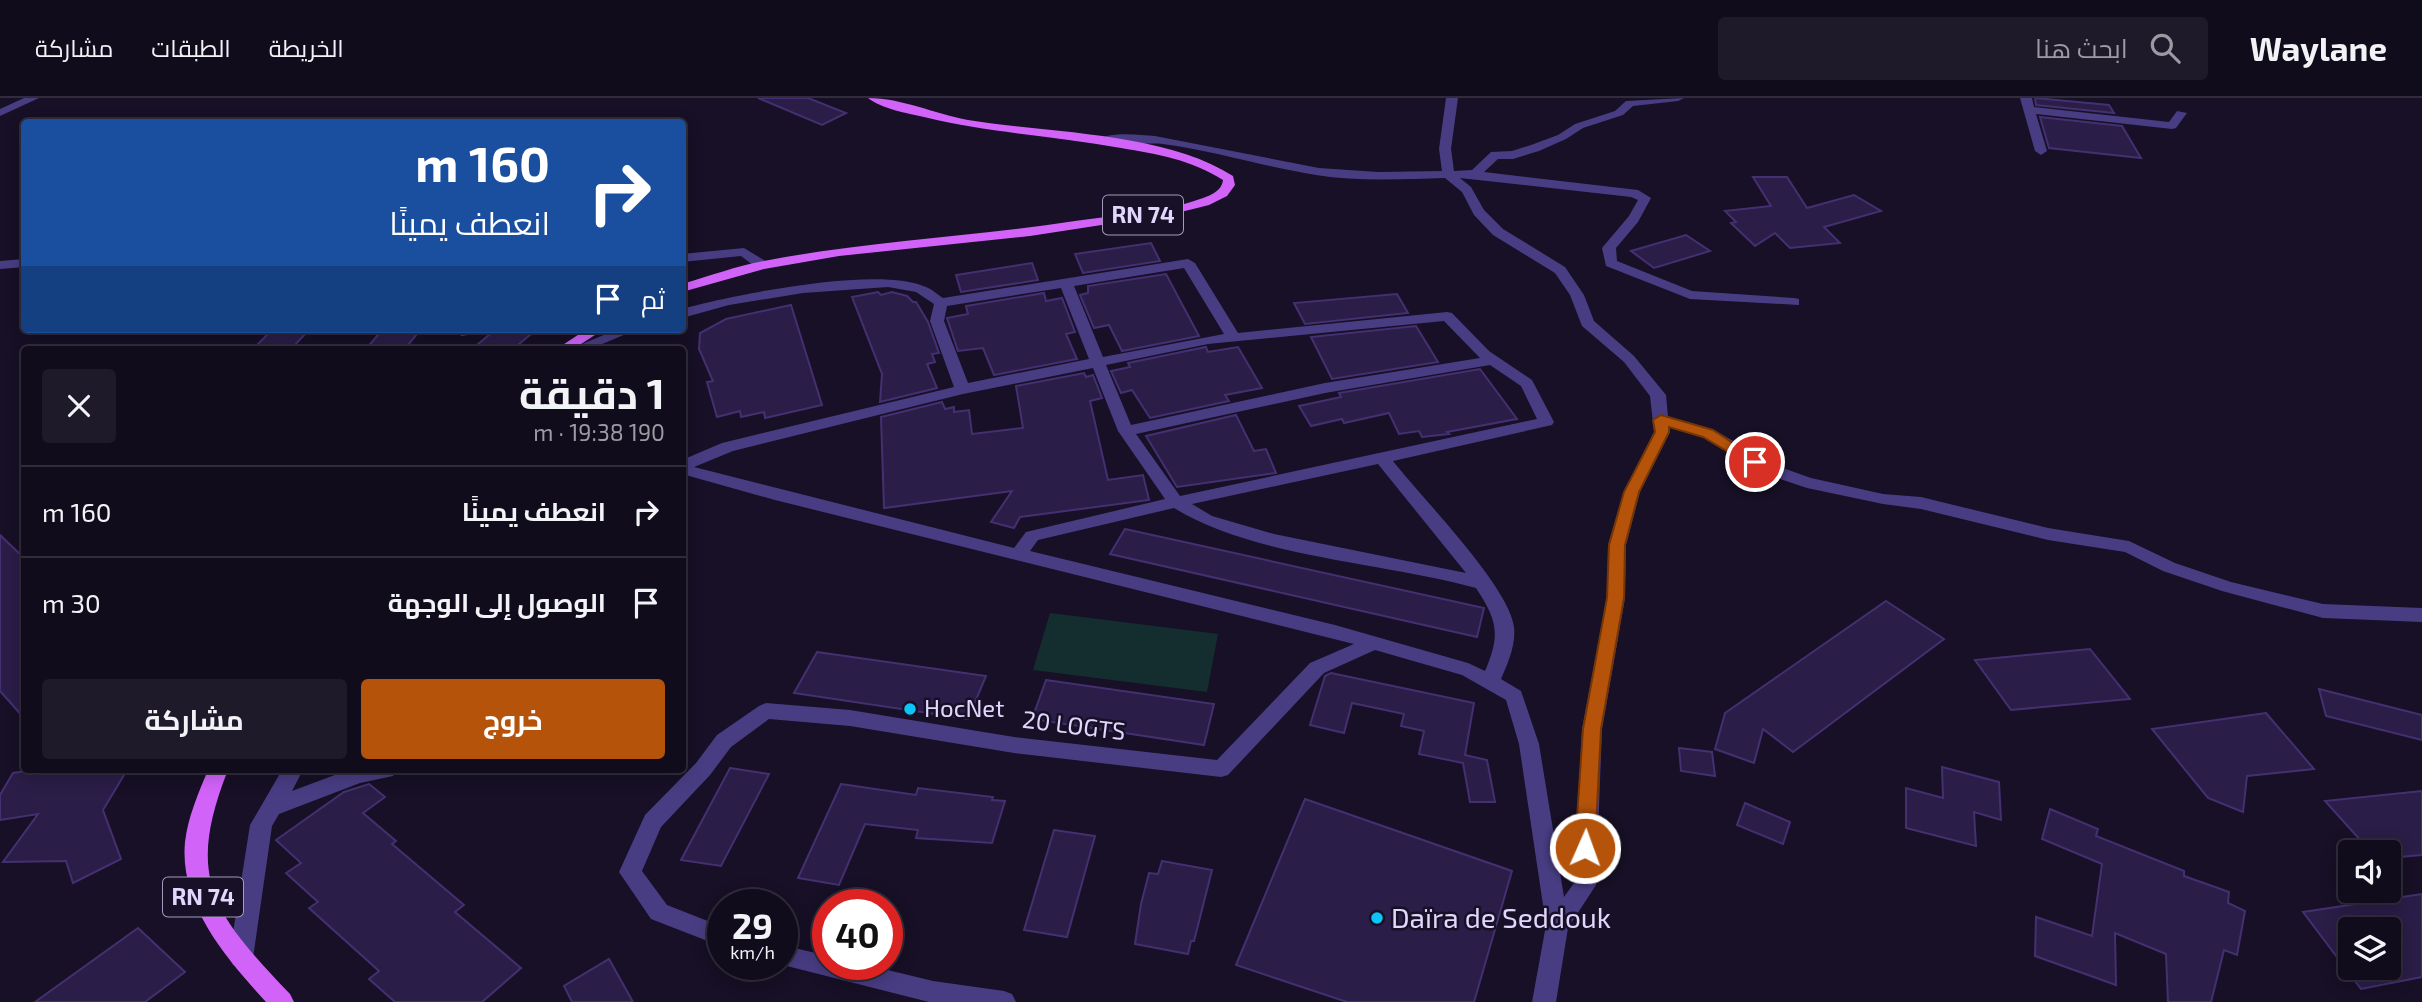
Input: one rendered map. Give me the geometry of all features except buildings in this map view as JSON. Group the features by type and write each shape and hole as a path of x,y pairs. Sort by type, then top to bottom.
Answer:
{"main road":[{"name":"RN 74","path":"686,287 762,265 839,252 1030,232 1172,210 1205,202 1223,193 1229,185 1224,174 1205,164 1101,141 936,117 873,98"},
{"path":"569,346 590,333"},
{"name":"RN 74","path":"217,773 200,817 196,864 206,906 241,958 282,1002"}],"street":[{"path":"0,113 33,98"},
{"path":"1452,98 1445,149 1448,174 1467,190 1479,212 1498,232 1560,270 1577,295 1587,323 1629,359 1658,395 1662,432 1632,492 1617,545 1616,598 1592,729 1585,833 1585,885 1558,925"},
{"path":"1475,174 1495,155 1513,155 1535,148 1562,137 1579,126 1619,113 1630,103 1678,98"},
{"path":"2041,151 2028,104 2172,126 2181,113"},
{"path":"1101,141 1125,137 1164,141 1318,172 1367,176 1475,174 1634,194 1645,198 1640,215 1619,234 1609,248 1611,263 1690,295 1794,302"},
{"path":"686,258 744,252 762,265"},
{"path":"686,313 728,301 803,289 888,283 920,289 941,303 1188,263 1234,338"},
{"path":"0,265 21,264"},
{"path":"1066,284 1126,432 1176,502 1206,520 1273,540 1441,572 1482,583"},
{"path":"941,303 937,321 963,389"},
{"path":"686,466 728,447 963,389 1234,338 1447,316 1492,359 1527,383 1546,422 1032,536 1018,555"},
{"path":"586,346 620,333"},
{"path":"1126,432 1325,388 1492,359"},
{"path":"1661,420 1708,433 1771,470 1807,483 1883,499 1921,503 2048,534 2129,547 2169,568 2323,611 2422,615"},
{"path":"1383,459 1402,484 1438,522 1503,616 1503,654 1490,682"},
{"path":"686,469 1374,643 1468,670 1514,696 1529,744 1558,925 1544,1002"},
{"name":"20 LOGTS","path":"707,931 659,912 630,872 653,821 703,769 724,741 766,711 850,718 1014,745 1221,769 1317,667 1374,643"},
{"path":"241,958 261,825 291,773"},
{"path":"270,808 369,773"},
{"path":"798,959 933,992 1004,1002"}],"green space":[{"path":"1050,613 1218,634 1207,692 1033,670"}],"place":[{"name":"HocNet","path":"910,709"},
{"name":"Daïra de Seddouk","path":"1377,918"}],"route":[{"path":"1585,848 1592,729 1616,598 1617,545 1632,492 1662,432 1661,420 1708,433 1755,462"}]}
